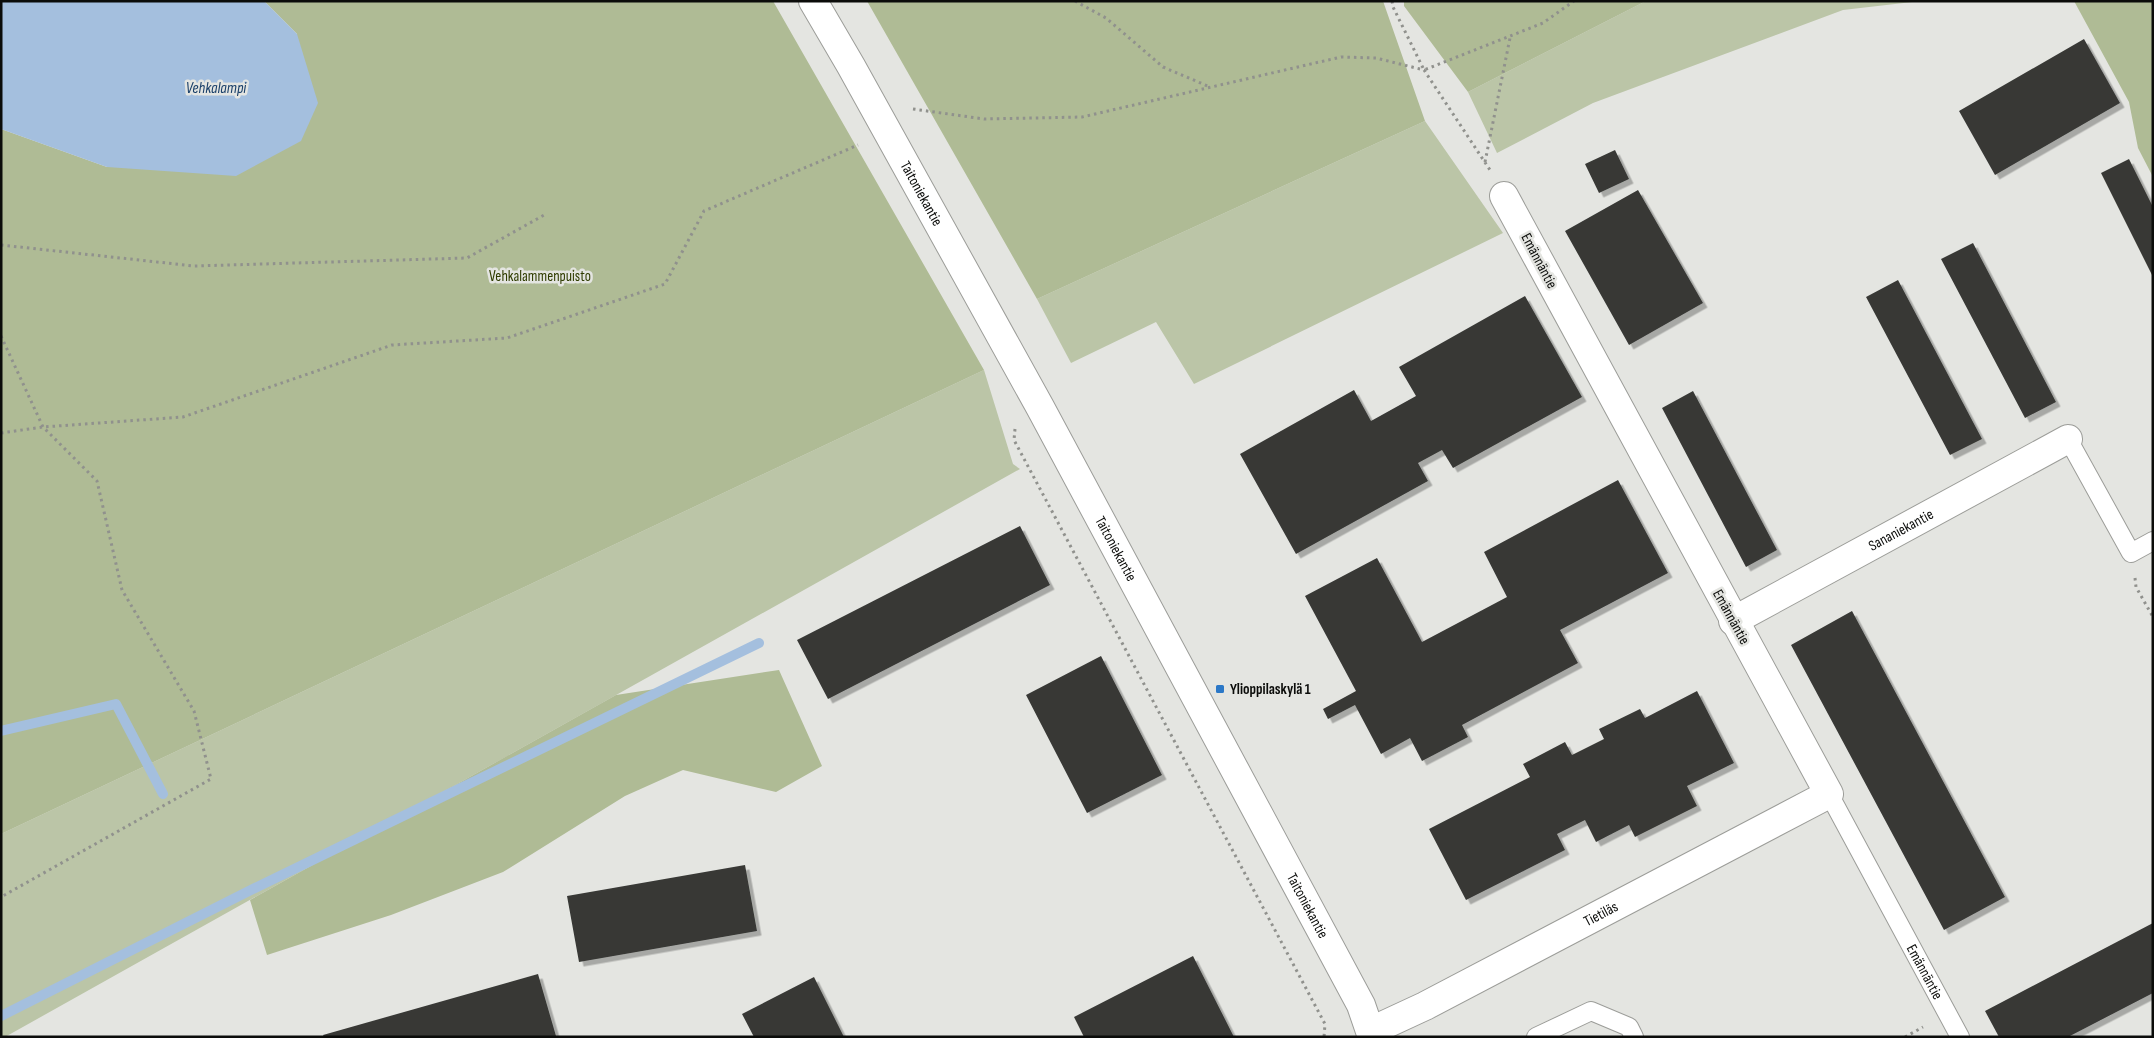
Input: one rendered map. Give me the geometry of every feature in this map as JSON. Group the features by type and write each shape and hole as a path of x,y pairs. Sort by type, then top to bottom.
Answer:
{"street":[{"name":"Taitoniekantie","path":"813,1 1040,406 1361,1005 1371,1034"},
{"name":"Emännäntie","path":"1504,196 1733,621 1829,794"},
{"name":"Sananiekantie","path":"1733,621 2068,439"},
{"name":"Tietiläs","path":"1371,1034 1829,794"}],"lane":[{"path":"2068,439 2131,553 2153,541"},
{"name":"Emännäntie","path":"1829,794 1960,1037"},
{"path":"1536,1037 1591,1011 1629,1027 1634,1037"}],"path":[{"path":"1075,1 1106,18 1164,67 1211,87"},
{"path":"1392,1 1393,8 1424,70 1485,162 1504,196"},
{"path":"913,109 984,119 1082,117 1341,57 1376,58 1424,70 1510,38 1543,23 1574,1"},
{"path":"1485,162 1510,38"},
{"path":"1,433 43,427 183,417 392,345 507,338 665,284 704,211 888,132"},
{"path":"1,245 194,266 467,258 546,214"},
{"path":"1,336 43,427 96,480 122,590 194,711 210,779 1,897"},
{"path":"1040,406 1016,420 1014,440 1325,1024 1324,1037"},
{"path":"2131,553 2136,587 2153,617"}],"green space":[{"name":"Vehkalammenpuisto","path":"264,1 773,1 984,370 1,834 1,129 107,167 297,34"},
{"path":"867,1 1383,1 1425,121 1037,299"},
{"path":"1404,1 1646,1 1468,92 1404,6"},
{"path":"1646,1 1921,1 1843,10 1593,103 1497,153 1468,92"},
{"path":"2074,1 2153,1 2153,177 2138,148 2129,102"},
{"path":"1425,121 1503,233 1194,384 1156,322 1071,363 1037,299"},
{"path":"984,370 1013,464 1020,469 5,1037 1,1037 1,834"},
{"path":"779,670 822,766 776,792 683,770 625,796 503,872 391,915 267,955 250,900 616,695"}],"water":[{"name":"Vehkalampi","path":"1,1 264,1 297,34 318,103 301,141 236,176 107,167 1,129"}],"building":[{"path":"2084,39 2120,103 1995,175 1959,111"},
{"path":"1615,150 1629,179 1599,193 1585,164"},
{"path":"2129,159 2153,207 2153,277 2101,173"},
{"path":"1638,190 1703,303 1629,345 1565,231"},
{"path":"1973,243 2056,402 2025,418 1941,259"},
{"path":"1898,280 1982,439 1950,455 1866,297"},
{"path":"1525,296 1582,397 1453,468 1442,450 1418,463 1428,481 1296,554 1240,454 1354,390 1371,421 1416,396 1399,367"},
{"path":"1693,391 1777,550 1746,567 1662,408"},
{"path":"1618,480 1668,573 1560,630 1578,663 1462,725 1468,737 1422,761 1410,738 1381,754 1355,705 1328,719 1323,709 1356,691 1305,596 1377,558 1422,642 1507,597 1484,552"},
{"path":"1020,526 1050,585 828,699 797,640"},
{"path":"1852,611 2005,897 1944,930 1791,645"},
{"path":"1101,656 1162,775 1087,813 1026,695"},
{"path":"1697,691 1734,763 1687,786 1697,806 1635,837 1629,825 1596,842 1585,820 1557,834 1565,850 1466,900 1429,829 1530,777 1523,764 1565,742 1572,755 1604,739 1599,729 1640,709 1645,718"},
{"path":"745,865 757,931 579,962 567,896"},
{"path":"2153,923 2153,993 2068,1037 1999,1037 1985,1011"},
{"path":"1193,956 1234,1037 1084,1037 1074,1017"},
{"path":"538,974 556,1036 324,1037 323,1035"},
{"path":"814,977 844,1037 754,1037 742,1014"}],"waterway":[{"path":"1,1016 255,888 759,643"},
{"path":"1,731 116,704 163,794"}],"place":[{"name":"Ylioppilaskylä 1","path":"1220,689"}]}
